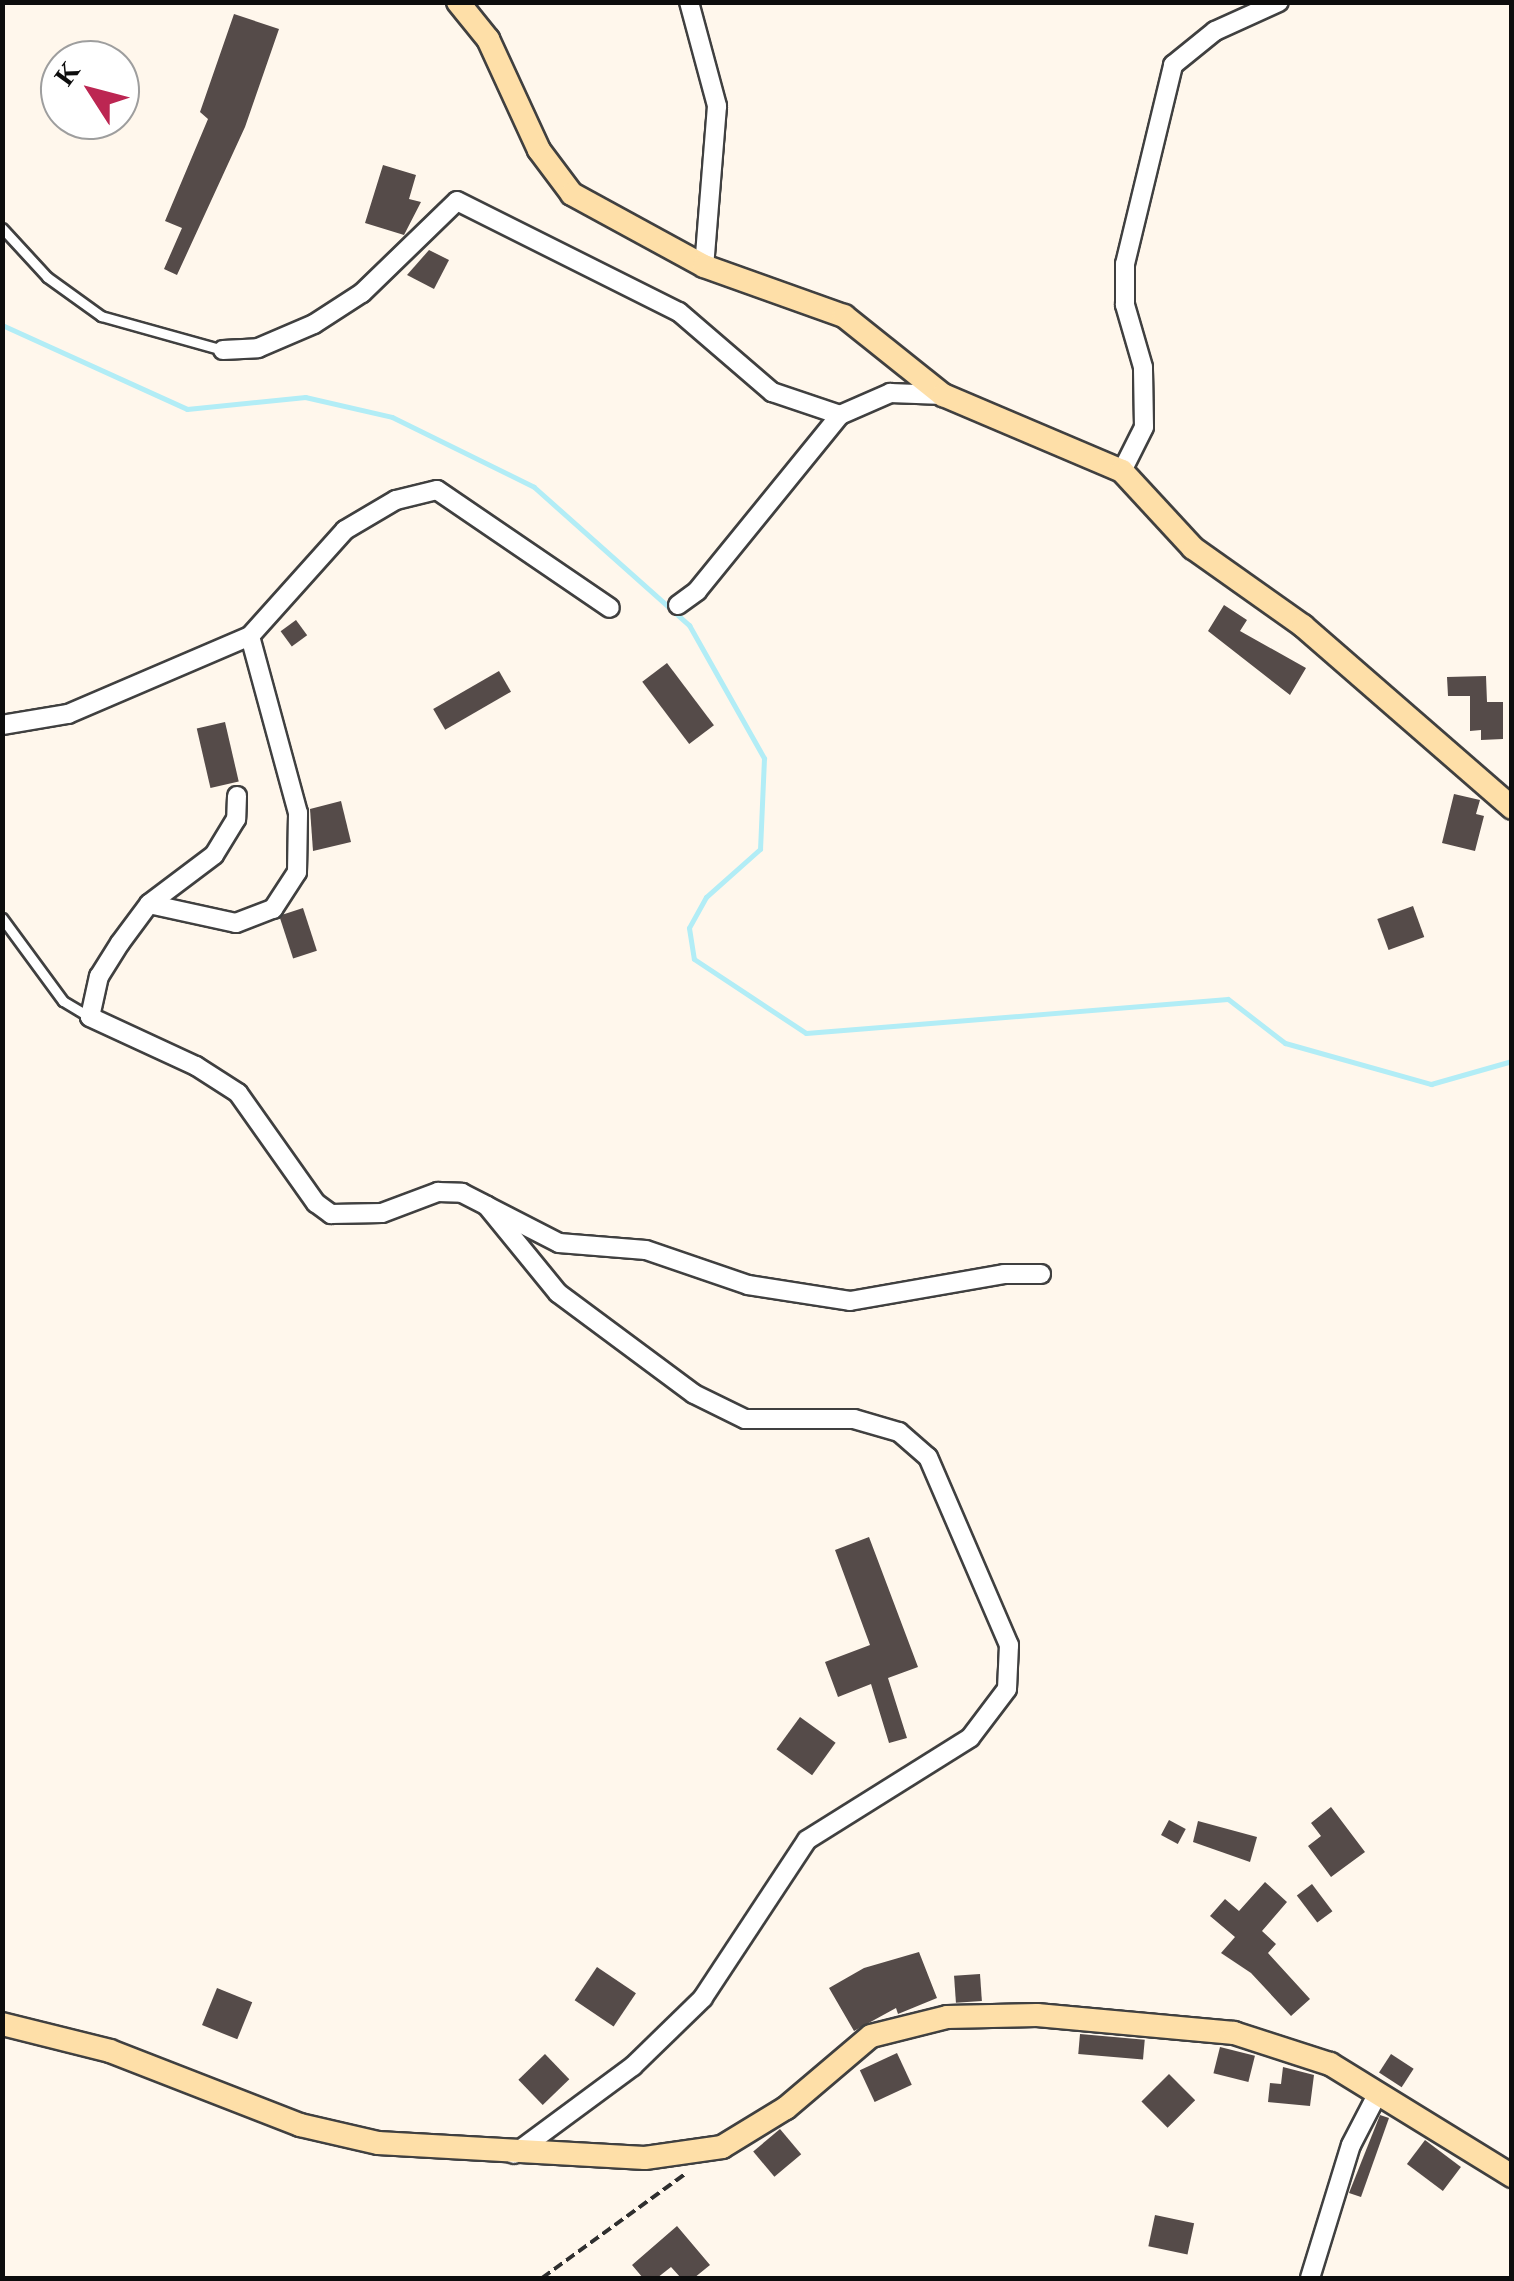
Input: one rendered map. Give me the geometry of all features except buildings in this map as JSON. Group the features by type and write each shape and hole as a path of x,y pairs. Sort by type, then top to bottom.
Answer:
{"street":[{"path":"458,2 488,39 539,150 572,194 704,266 844,316 943,396 1122,470 1193,548 1303,626 1512,808"},
{"path":"689,2 717,106 704,266"},
{"path":"1122,470 1144,427 1144,367 1125,305 1125,264 1174,66 1215,31 1279,2"},
{"path":"223,350 258,348 314,324 362,293 457,201 679,312 772,392 840,415"},
{"path":"678,605 723,561 840,415 890,394 943,396"},
{"path":"2,725 68,714 250,636 345,530 396,500 437,490 610,608"},
{"path":"149,904 236,923 273,909 296,872 298,813 250,636"},
{"path":"237,796 236,819 214,854 149,904 99,976 90,1017 238,1093 316,1203 332,1214 382,1212 438,1192 462,1193 559,1243 646,1250 748,1285 850,1301 1004,1274 1040,1274"},
{"path":"487,1206 558,1292 694,1394 745,1418 854,1419 898,1432 928,1457 1009,1646 1006,1688 970,1738 807,1840 703,1998 633,2066 514,2154"},
{"path":"2,2024 110,2051 300,2125 378,2143 514,2154 645,2158 722,2147 786,2108 871,2036 947,2017 1037,2015 1234,2033 1330,2064 1512,2176"},
{"path":"1310,2278 1350,2145 1378,2093"}],"lane":[{"path":"2,228 47,277 101,316 223,350"},
{"path":"2,918 63,1001 90,1017"}],"path":[{"path":"542,2278 692,2169"}],"waterway":[{"path":"2,325 187,409 305,397 392,417 534,487 689,625 764,758 760,849 706,897 689,928 694,959 806,1033 1228,999 1285,1043 1431,1084 1512,1061"}]}
